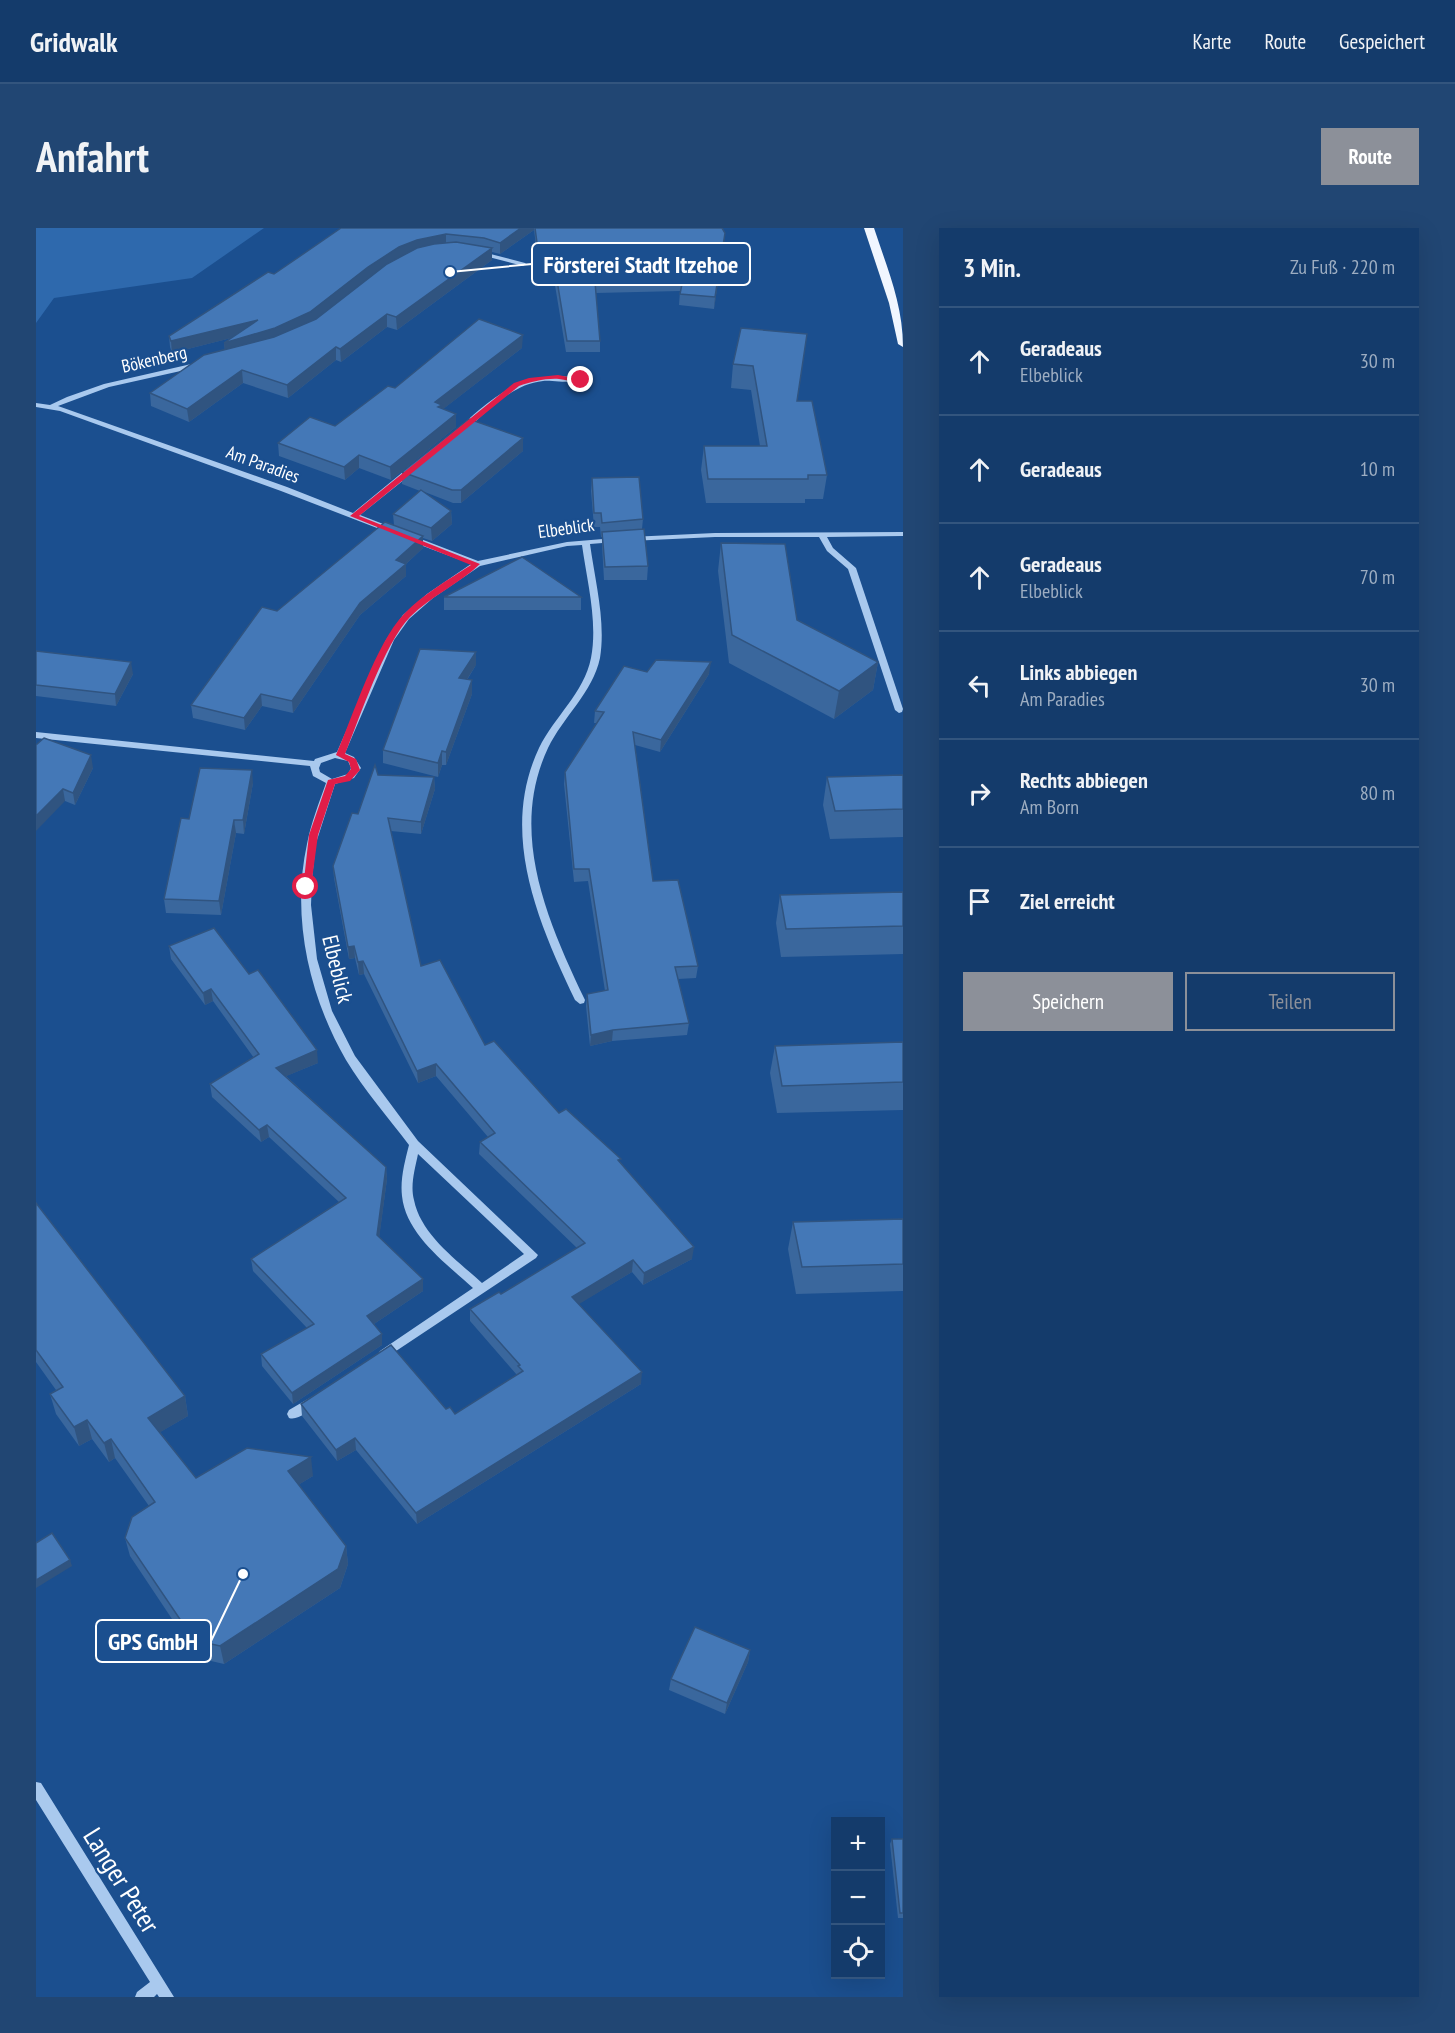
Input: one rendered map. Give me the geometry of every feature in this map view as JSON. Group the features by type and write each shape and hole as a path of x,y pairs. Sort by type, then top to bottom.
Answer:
{"main road":[{"path":"869,228 894,303 903,344"}],"street":[{"path":"468,251 523,264"},
{"name":"Bökenberg","path":"53,406 117,384 214,361"},
{"path":"453,436 517,385 529,380 558,377 581,380"},
{"name":"Am Paradies","path":"36,405 53,406 354,516 477,564"},
{"path":"354,516 417,465"},
{"name":"Elbeblick","path":"340,755 378,664 397,628 406,616 430,596 477,564 534,550 586,542 670,536 903,534"},
{"path":"822,535 830,549 852,568 899,710"},
{"path":"580,1000 543,915 526,840 525,822 528,791 538,759 588,679 596,658 596,626 586,542"},
{"path":"36,735 315,764 327,756 340,755 353,761 356,770 347,779 331,782 317,776 315,764"},
{"name":"Elbeblick","path":"331,782 313,835 308,870 308,934 314,966 326,1005 341,1041 351,1059 414,1144 532,1255 372,1362"},
{"path":"414,1144 408,1183 408,1199 413,1215 420,1228 481,1289"},
{"path":"293,1413 323,1395"},
{"name":"Langer Peter","path":"36,1788 163,1991"},
{"path":"142,1997 163,1991"}],"shaded area":[{"path":"36,228 264,228 192,278 54,298 36,323"}],"building":[{"path":"341,228 521,228 500,243 484,238 446,234 417,240 399,247 368,267 310,312 275,328 224,343 258,320 171,341 169,336 268,272 274,274"},
{"path":"535,228 722,228 725,233 715,297 680,294 683,279 595,282 600,341 567,341 552,250 538,250"},
{"path":"456,242 492,248 396,317 387,314 340,349 336,347 287,385 242,370 187,409 150,393 204,355 274,337 316,319 387,264 417,248"},
{"path":"479,319 523,335 435,402 442,405 438,407 456,414 390,467 359,455 344,467 278,443 310,417 335,426 388,386 395,388"},
{"path":"741,328 807,334 797,401 812,401 827,475 808,475 808,479 708,479 704,446 767,446 753,366 733,364"},
{"path":"469,419 523,438 461,490 452,490 402,472"},
{"path":"639,477 643,519 602,523 601,513 594,513 592,478"},
{"path":"421,490 451,511 431,528 393,514"},
{"path":"385,522 423,536 396,560 406,564 360,603 292,701 261,694 244,718 191,705 262,607 277,611"},
{"path":"644,529 648,566 605,567 602,532"},
{"path":"721,543 785,544 797,620 878,662 839,691 732,635"},
{"path":"522,557 581,597 444,597"},
{"path":"420,649 476,652 459,678 472,680 446,752 442,751 438,763 383,750"},
{"path":"36,651 131,662 115,694 36,685"},
{"path":"656,660 711,662 661,740 633,732 653,881 678,880 698,966 675,967 689,1023 613,1030 591,1035 587,994 608,990 589,869 574,869 565,772 604,712 595,711 624,666 647,672"},
{"path":"44,738 91,755 73,793 63,789 36,816 36,745"},
{"path":"375,765 378,775 434,777 421,822 388,818 421,966 440,960 485,1045 494,1041 559,1113 566,1109 621,1159 618,1160 694,1247 644,1273 633,1260 572,1297 642,1372 416,1513 355,1438 336,1450 301,1404 391,1345 446,1409 450,1407 455,1414 523,1371 470,1309 499,1292 501,1294 585,1243 480,1142 495,1133 436,1064 417,1071 363,961 358,962 354,946 348,947 333,866 352,813 358,814"},
{"path":"200,768 252,770 243,820 234,820 219,901 164,899 181,818 189,819"},
{"path":"903,775 903,809 835,811 827,777"},
{"path":"903,892 903,926 786,929 780,895"},
{"path":"214,928 249,974 258,970 317,1050 276,1068 386,1167 377,1235 423,1279 367,1316 382,1334 292,1393 261,1354 314,1324 251,1259 346,1198 267,1125 259,1130 210,1084 259,1054 211,989 203,993 169,946"},
{"path":"903,1042 903,1082 782,1086 775,1046"},
{"path":"36,1203 185,1396 148,1418 196,1478 247,1448 311,1457 288,1471 346,1546 338,1569 220,1646 194,1640 125,1538 132,1517 155,1502 111,1439 104,1443 87,1420 74,1427 50,1394 63,1387 36,1350"},
{"path":"903,1219 903,1264 802,1267 793,1222"},
{"path":"52,1533 70,1560 36,1580 36,1543"},
{"path":"695,1627 750,1650 727,1703 671,1679"},
{"path":"892,1839 903,1839 903,1913 900,1913"}],"place":[{"name":"Försterei Stadt Itzehoe","path":"450,272"},
{"name":"GPS GmbH","path":"243,1574"}],"route":[{"path":"306,887 313,835 331,782 347,779 356,770 353,761 340,755 385,650 406,616 447,583 477,564 354,516 517,385 529,380 558,377 581,380"}]}
